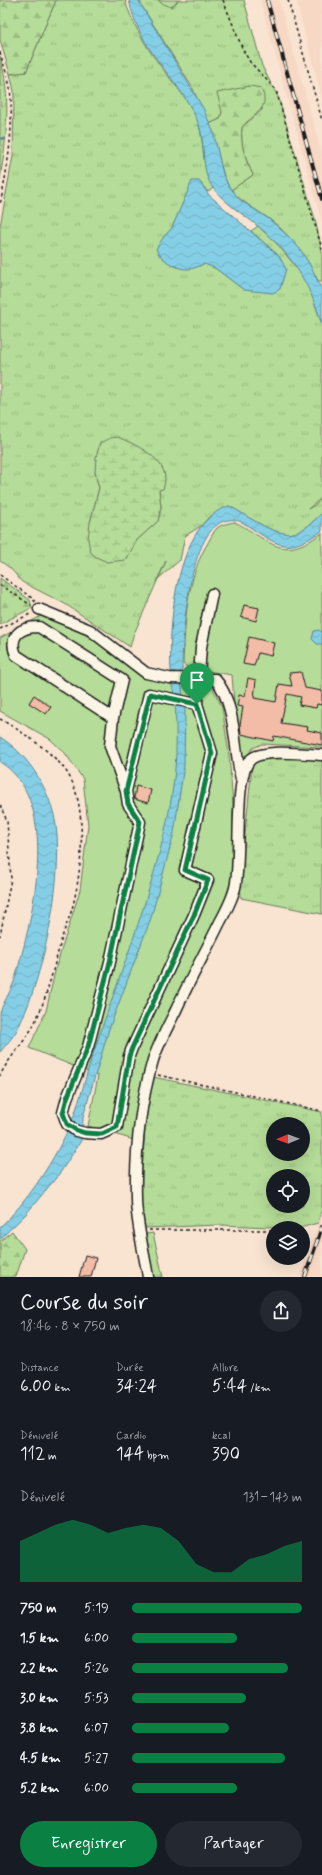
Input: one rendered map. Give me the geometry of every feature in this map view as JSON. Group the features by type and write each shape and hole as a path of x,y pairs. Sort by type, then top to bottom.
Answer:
{"street":[{"path":"113,718 16,655 12,646 14,637 19,631 28,627 39,627 122,680 113,718 110,746 126,791 128,804 140,822 110,962 90,1040 67,1098 63,1113 67,1124 76,1130 85,1133 102,1134 117,1127 129,1056 194,915 208,880 185,870 212,753 194,703 201,647 212,594"},
{"path":"38,609 57,615 90,630 146,673 169,678 198,677 215,679 220,685 227,700 237,761 242,781"},
{"path":"126,791 150,694 194,703"},
{"path":"148,1277 136,1199 138,1147 143,1104 154,1060 175,1010 210,944 235,889 239,871 242,781 244,771 249,761 257,755 267,753 322,755"}],"path":[{"path":"223,0 243,50 250,62 276,90 322,249"},
{"path":"288,0 322,120"},
{"path":"0,52 10,86 11,117 10,146 6,177 0,205"},
{"path":"0,575 32,598 38,609"},
{"path":"0,584 25,602 38,609"},
{"path":"0,629 38,609"},
{"path":"0,719 20,731 38,745 68,774 77,796 81,831 79,868 73,904 47,993 32,1028 0,1076"},
{"path":"0,805 7,821 11,879 0,936"},
{"path":"150,1074 322,1110"},
{"path":"141,1230 266,1230"}],"shaded area":[{"path":"260,0 279,0 322,154 322,223"},
{"path":"296,0 322,0 322,98 317,80"},
{"path":"322,1207 322,1277 299,1277 303,1265 310,1265 310,1246"}],"green space":[{"path":"0,0 56,0 26,72 10,74 0,40"},
{"path":"56,0 125,0 144,42 195,114 201,132 206,170 213,188 208,192 199,181 186,196 172,228 163,238 196,267 204,263 215,268 244,290 279,256 251,231 258,226 279,246 300,272 311,292 322,325 322,497 308,509 322,498 322,513 300,531 292,533 283,533 273,530 229,506 208,518 201,526 185,536 180,560 158,579 133,636 130,647 65,604 22,582 10,568 0,561 0,226 13,156 14,91 10,74 26,72","holes":["162,468 164,475 159,490 161,507 158,521 137,540 126,560 90,523 99,488 95,473"]},
{"path":"144,0 159,0 161,3 171,7 179,0 244,0 262,66 278,97 315,219 322,251 322,281 318,281 309,263 284,231 244,202 231,190 253,175 244,151 242,127 263,109 222,112 220,119 209,124 192,87 140,3"},
{"path":"159,0 179,0 171,7 161,3"},
{"path":"0,56 6,86 7,117 0,179"},
{"path":"250,86 261,88 264,95 263,106 242,127 244,151 253,175 231,190 223,174 215,140 209,124 220,119 222,112 217,93"},
{"path":"118,437 144,450 152,456 163,470 165,479 163,489 159,490 161,507 158,521 137,540 126,560 107,562 94,556 90,551 88,539 90,523 99,488 95,473 96,457 100,443 110,438"},
{"path":"235,522 268,542 286,548 296,547 308,542 322,533 322,747 262,744 253,748 247,756 238,755 232,675 189,668 183,664 188,601 191,585 201,555 216,529 223,525"},
{"path":"0,578 30,600 32,608 0,624"},
{"path":"43,615 86,635 105,647 139,674 211,685 222,707 229,755 233,805 232,878 220,914 163,1027 134,1140 88,1126 98,1076 29,1048 46,1011 56,967 80,890 88,825 83,779 65,753 50,739 0,711 0,638"},
{"path":"267,757 322,758 322,914 241,898 240,882 252,766 258,759"},
{"path":"153,1077 322,1112 322,1207 318,1223 310,1225 310,1221 266,1221 266,1227 219,1225 145,1228 140,1197 147,1102"},
{"path":"12,1231 25,1249 16,1277 0,1277 0,1241"},
{"path":"153,1233 163,1277 153,1277 146,1234"}],"water":[{"path":"129,0 138,0 203,108 213,131 223,174 228,185 240,200 269,219 289,237 300,249 310,265 322,290 322,325 305,282 288,257 267,234 228,203 213,188 206,172 202,137 197,120 189,104 141,35 134,19"},
{"path":"192,181 199,181 209,195 279,256 286,269 280,289 273,293 244,290 215,268 204,264 190,269 179,268 169,263 158,253 156,249 172,228"},
{"path":"229,506 264,526 283,533 300,531 322,513 322,531 303,542 288,546 264,537 245,524 235,520 219,523 207,536 198,556 191,581 186,608 182,670 179,673 171,671 171,628 174,603 179,577 187,553 197,532 211,516"},
{"path":"319,630 322,632 322,644 317,644 312,639 314,631"},
{"path":"181,680 185,711 184,765 174,833 151,918 109,1029 83,1117 82,1139 60,1173 26,1214 0,1239 0,1227 19,1207 37,1184 52,1160 70,1125 92,1056 146,900 167,822 173,785 176,747 175,705 171,683"},
{"path":"0,737 19,752 27,761 41,781 46,792 54,815 57,837 57,863 55,893 50,923 36,982 18,1028 0,1052 0,1013 14,982 28,929 34,898 37,866 37,834 32,805 20,781 0,762"}],"building":[{"path":"244,605 259,608 256,621 241,617"},
{"path":"249,637 274,643 271,656 258,653 254,666 243,664"},
{"path":"301,672 305,688 322,691 322,705 317,704 316,708 299,705 301,697 287,694 281,723 308,727 307,730 322,733 322,745 274,736 273,741 241,734 240,725 243,707 237,706 239,695 245,696 248,678 256,680 254,698 276,702 279,684 292,686 289,673"},
{"path":"34,695 51,707 46,714 29,703"},
{"path":"136,786 151,790 148,803 134,799"},
{"path":"85,1255 96,1258 91,1277 79,1277"}],"waterway":[{"path":"0,138 5,139"}],"railway":[{"path":"267,0 322,199"},
{"path":"305,1277 322,1227"}],"route":[{"path":"150,694 197,704 212,753 185,870 208,880 194,915 129,1056 117,1127 102,1134 85,1133 76,1130 67,1124 63,1113 67,1098 88,1047 110,962 140,822 128,804 126,791 150,694"}]}
